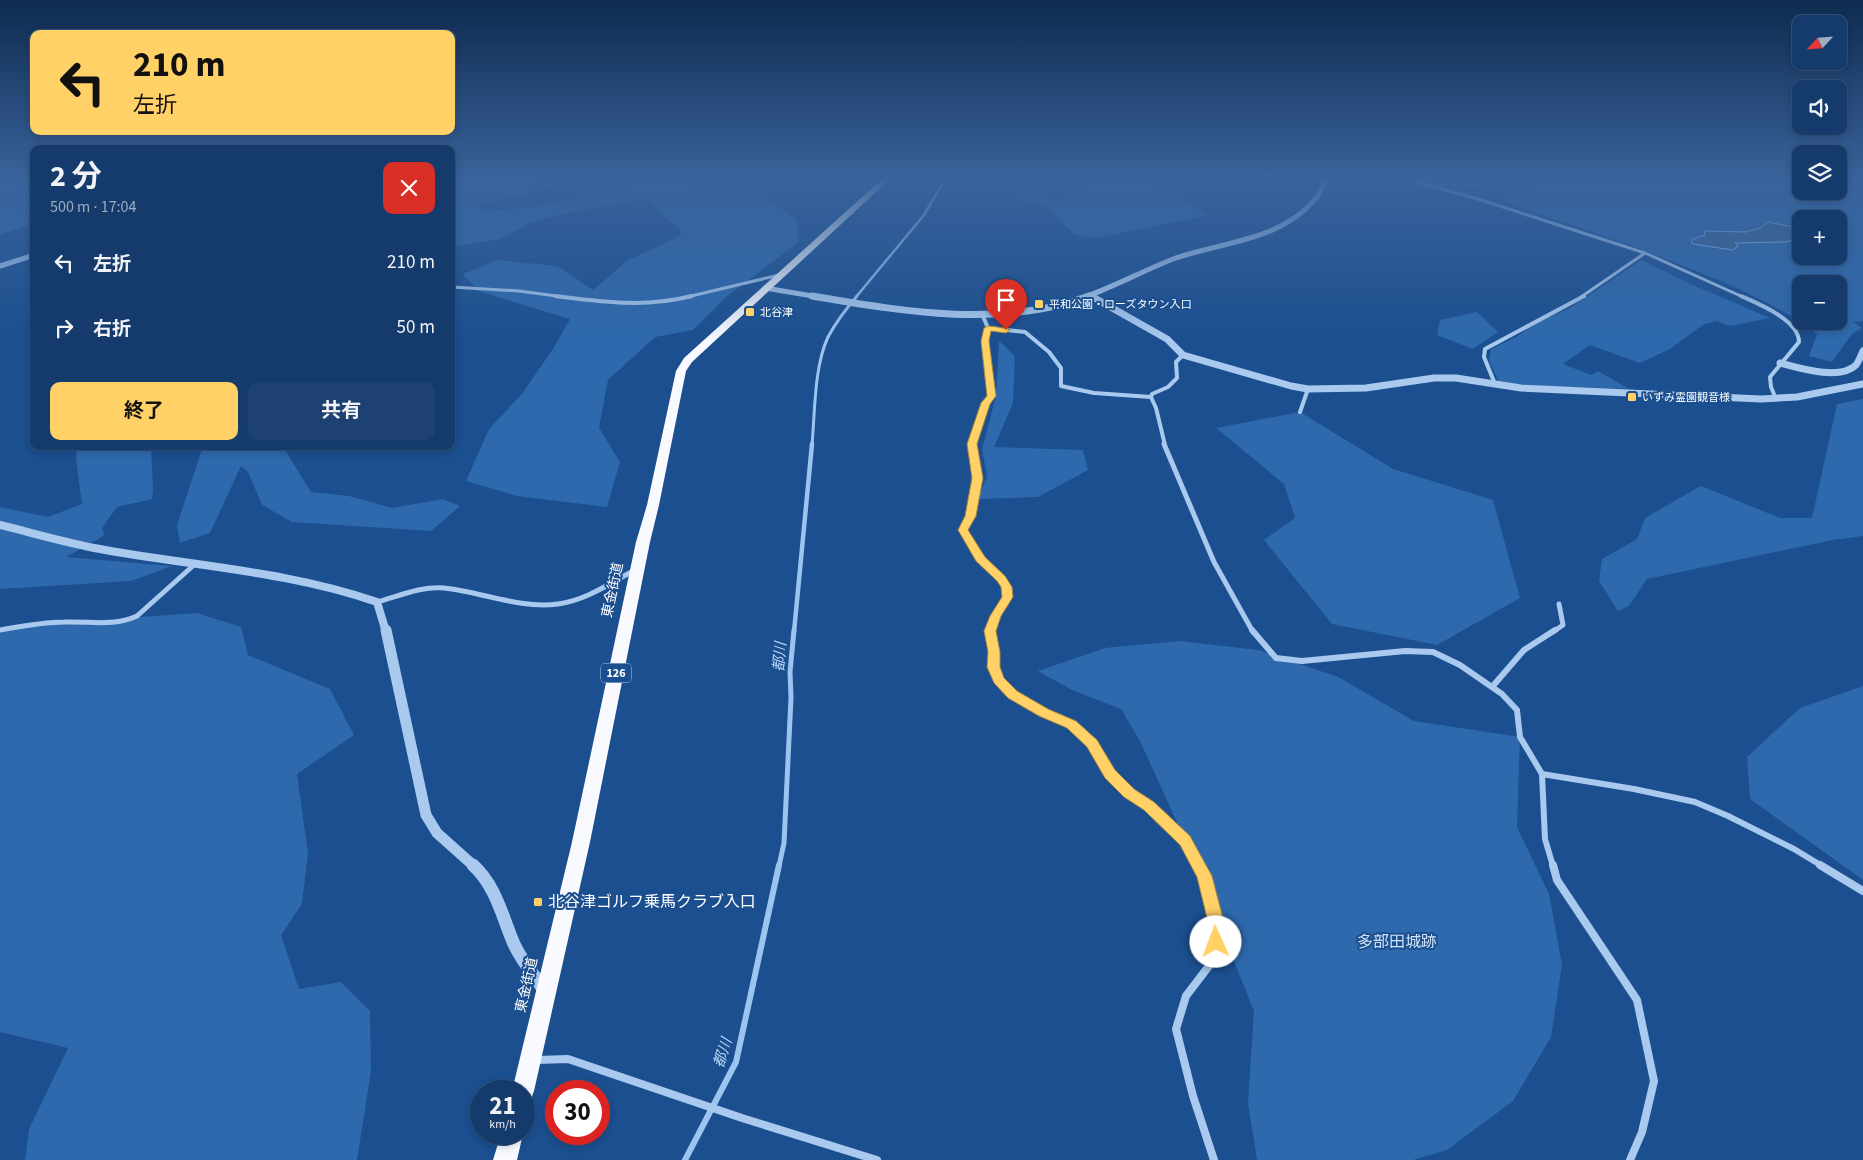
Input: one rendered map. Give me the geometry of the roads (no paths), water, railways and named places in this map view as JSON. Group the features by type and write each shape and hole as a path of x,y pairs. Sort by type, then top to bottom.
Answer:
{"highway":[{"name":"東金街道","path":"526,1080 581,842 681,371 688,360 826,233"},
{"path":"505,1160 509,1145"}],"street":[{"path":"766,288 926,312 982,314 1044,307 1090,295 1190,253 1238,242 1263,233"},
{"path":"1581,233 1644,253 1750,300 1793,325 1799,334 1799,342 1770,377 1771,387 1776,399"},
{"path":"1495,384 1484,357 1485,349 1582,297 1644,253"},
{"path":"0,266 30,257"},
{"path":"455,287 519,291 601,302 643,304 675,300 779,275"},
{"path":"1090,295 1167,339 1183,355 1274,382 1308,389 1366,388 1434,378 1548,389 1776,399 1797,397 1863,384"},
{"path":"982,314 988,328 985,341 992,396 986,403 972,444 978,478 971,516 963,530 980,559 1001,578 1007,587 1008,597 996,616 990,631 994,652 993,667 999,680 1012,694 1044,712 1072,724 1092,743 1110,774 1129,793 1149,806 1185,840 1205,876 1217,926 1214,958 1186,996 1176,1029 1193,1096 1214,1160"},
{"path":"988,328 1025,332 1049,352 1061,368 1061,386 1102,394 1151,397"},
{"path":"1780,363 1824,372 1840,372 1850,369 1856,364 1863,351"},
{"path":"1151,397 1152,394 1168,387 1178,378 1176,362 1183,355"},
{"path":"1300,412 1308,389"},
{"path":"1151,397 1157,408 1161,436 1188,504 1230,591 1252,630 1276,658 1302,661 1405,652 1433,652 1460,665 1492,687 1502,694 1517,710 1520,737 1542,774 1545,839 1557,880 1637,1000 1654,1081 1642,1132 1630,1160"},
{"path":"0,525 99,550 256,573 340,589 377,602 428,588 443,588 528,605 553,604 574,600 638,568"},
{"path":"0,630 59,621 111,625 127,622 137,616 194,564"},
{"path":"377,602 383,617 426,815 437,833 481,872 493,889 515,946 546,992"},
{"path":"1492,687 1524,650 1563,625 1559,604"},
{"path":"1542,774 1634,789 1695,802 1728,816 1794,849 1863,891"},
{"path":"531,1060 568,1059 742,1118 877,1160"}],"waterway":[{"name":"都川","path":"856,297 909,233"},
{"name":"都川","path":"812,445 816,390 823,349 834,326 857,296"},
{"name":"都川","path":"794,632 812,444"},
{"name":"都川","path":"779,866 784,843 791,698 790,672 794,630"},
{"name":"都川","path":"685,1160 736,1062 779,865"}],"place":[{"name":"平和公園・ローズタウン入口","path":"1039,304"},
{"name":"北谷津","path":"750,312"},
{"name":"いずみ霊園観音様","path":"1632,397"},
{"name":"北谷津ゴルフ乗馬クラブ入口","path":"538,902"}],"park label":[{"name":"多部田城跡","path":"1397,942"}]}
